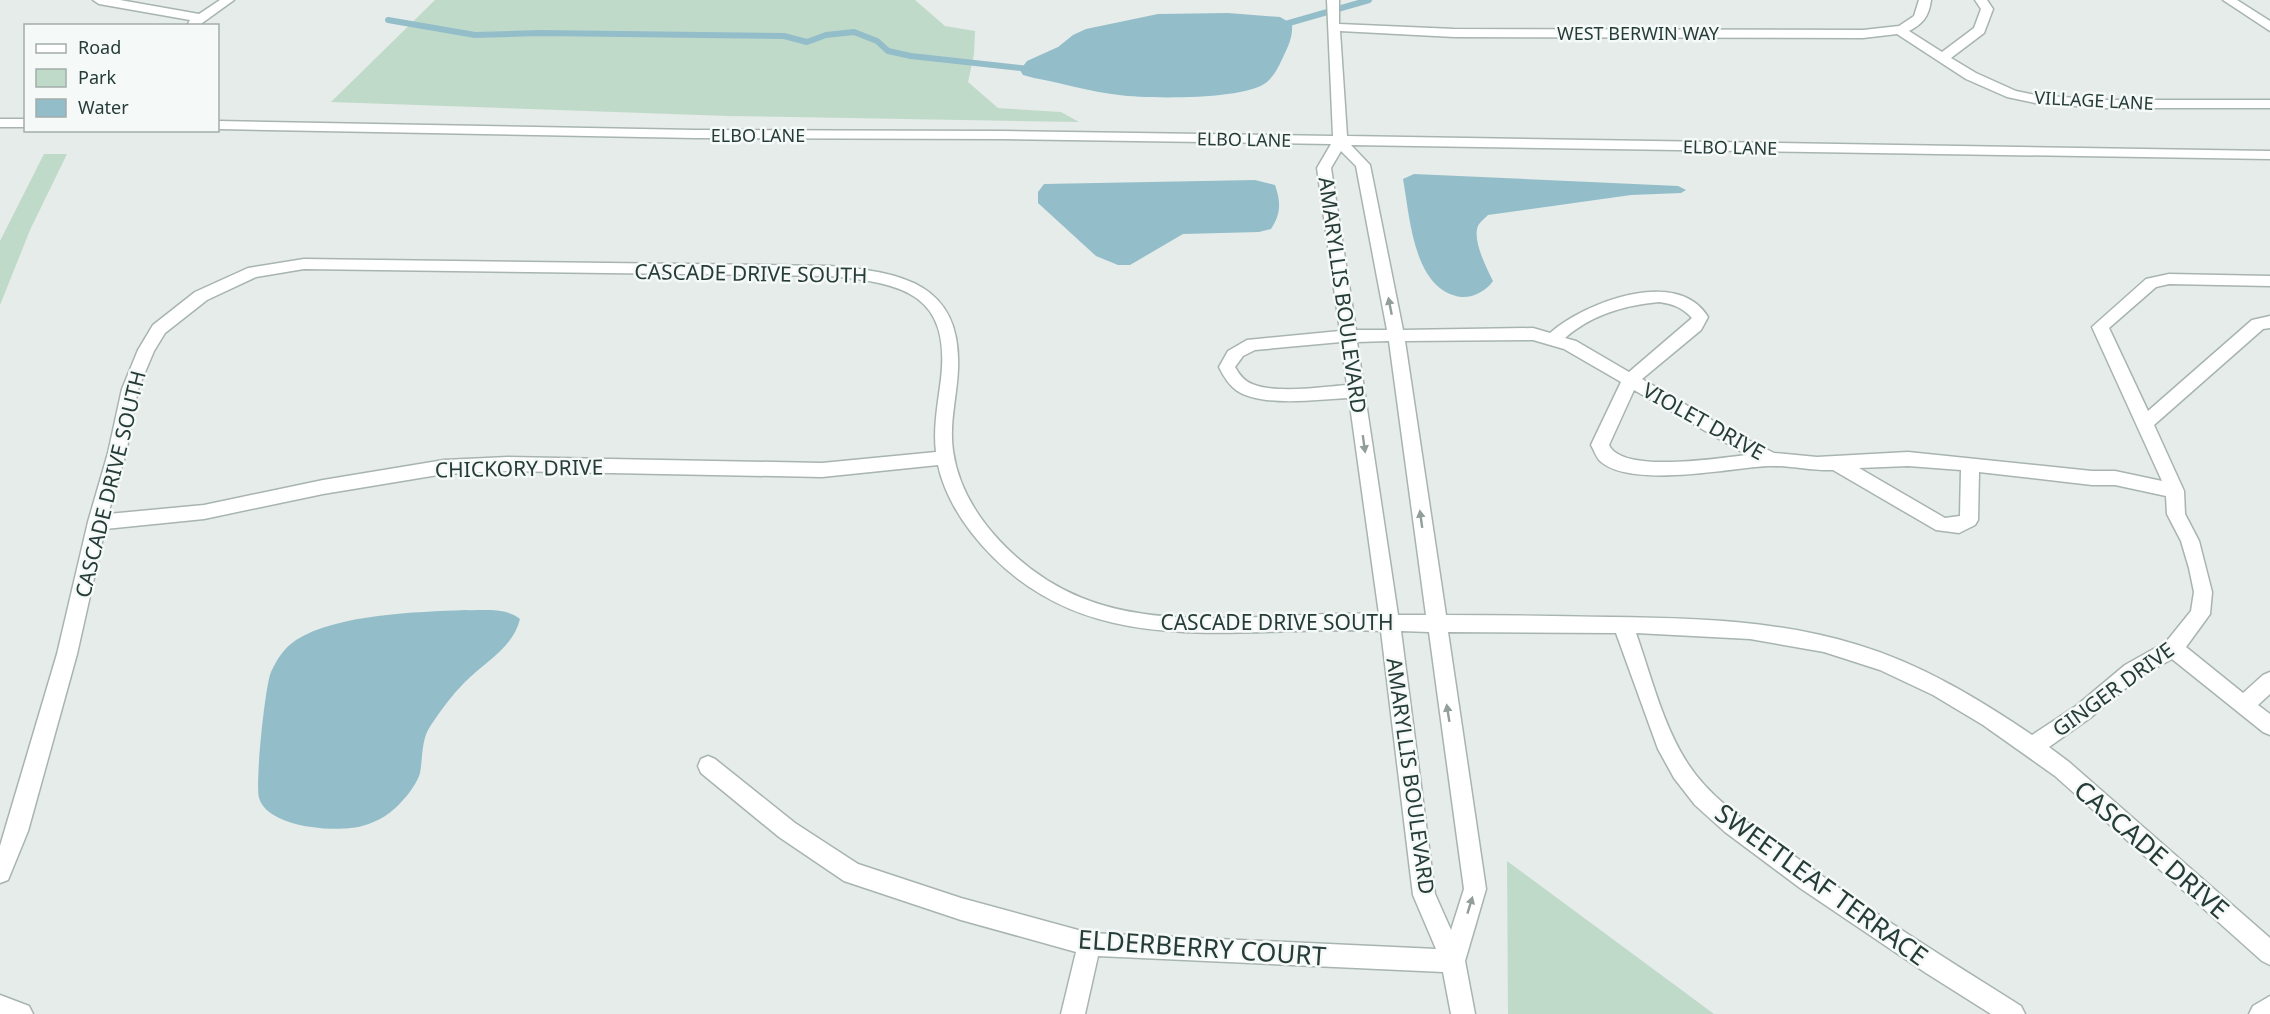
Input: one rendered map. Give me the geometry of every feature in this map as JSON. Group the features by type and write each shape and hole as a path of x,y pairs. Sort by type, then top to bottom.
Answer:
{"street":[{"path":"99,0 195,22 228,0"},
{"path":"1333,0 1332,27 1340,141"},
{"name":"WEST BERWIN WAY","path":"1332,27 1454,33 1814,35 1885,33 1917,22 1924,13 1925,0"},
{"path":"1942,58 1980,30 1986,9 1981,0"},
{"path":"2229,0 2270,27"},
{"name":"VILLAGE LANE","path":"1899,30 1990,86 2035,99 2103,104 2270,104"},
{"path":"0,123 24,123"},
{"name":"ELBO LANE","path":"219,125 695,134 1002,135 2270,155"},
{"name":"AMARYLLIS BOULEVARD","path":"1453,961 1475,889 1395,336 1363,165 1340,141 1324,168 1390,623 1424,895 1453,961 1463,1014"},
{"name":"CASCADE DRIVE SOUTH","path":"0,872 17,831 67,654 97,522 117,453 136,369 159,329 201,296 227,282 253,272 304,264 803,270 883,276 906,284 925,296 939,311 948,328 951,348 943,429 945,458 956,493 985,535 1024,572 1072,603 1125,618 1180,623 1244,625 1349,621 1623,625 1746,630 1810,641 1856,653 1892,666 1930,684 2032,747"},
{"name":"GINGER DRIVE","path":"2032,747 2083,712 2132,671 2173,648 2200,614 2203,592 2190,541 2176,514 2175,491 2100,327 2151,283 2169,279 2270,281"},
{"path":"1554,339 1575,322 1614,304 1667,297 1682,300 1694,307 1700,317 1695,326 1630,380 1600,445 1606,457 1623,465 1689,468 1771,459"},
{"path":"2145,423 2258,324 2270,322"},
{"name":"VIOLET DRIVE","path":"1357,391 1262,393 1245,388 1233,379 1227,367 1230,358 1239,350 1253,344 1350,336 1533,334 1570,345 1746,448 1771,459 1817,464 1908,459 2092,478 2115,478 2175,491"},
{"name":"CHICKORY DRIVE","path":"97,522 204,512 342,484 444,467 508,464 822,470 945,458"},
{"path":"1837,464 1886,490 1926,517 1942,525 1959,526 1969,520 1970,464"},
{"name":"SWEETLEAF TERRACE","path":"1623,625 1665,742 1681,771 1703,798 1733,825 1808,880 1934,965 2013,1014"},
{"path":"2173,648 2270,726"},
{"path":"2244,705 2270,681"},
{"name":"CASCADE DRIVE","path":"2032,747 2070,776 2270,953"},
{"name":"ELDERBERRY COURT","path":"708,766 787,830 852,873 961,909 1089,944 1453,961"},
{"path":"1073,1014 1089,944"},
{"path":"0,1007 21,1014"},
{"path":"2261,1014 2270,1008"}],"green space":[{"path":"435,0 915,0 945,26 975,31 974,54 968,82 998,108 1061,112 1079,122 728,116 331,102"},
{"path":"44,154 67,154 30,230 0,305 0,241"},
{"path":"1507,861 1714,1014 1508,1014"}],"water":[{"path":"1228,13 1280,17 1292,24 1289,44 1277,69 1267,82 1256,88 1196,97 1133,96 1097,92 1034,78 1023,75 1020,70 1027,61 1058,47 1073,35 1086,29 1158,14"},
{"path":"1414,174 1678,186 1686,190 1681,193 1631,195 1488,215 1478,226 1477,239 1493,281 1479,293 1461,297 1445,291 1433,281 1423,267 1412,231 1403,179"},
{"path":"1255,180 1275,185 1279,208 1271,229 1259,232 1183,234 1130,265 1118,265 1096,256 1038,203 1038,192 1044,184"},
{"path":"465,610 501,611 520,619 505,646 460,687 431,725 424,742 419,776 399,805 374,822 336,829 289,822 275,816 265,808 259,798 258,789 259,756 266,696 271,672 278,658 288,647 313,631 355,620 378,616"}],"waterway":[{"path":"1282,25 1369,0"},
{"path":"388,20 475,35 540,33 784,36 807,42 826,35 854,32 877,41 888,51 911,56 1029,69"}]}
